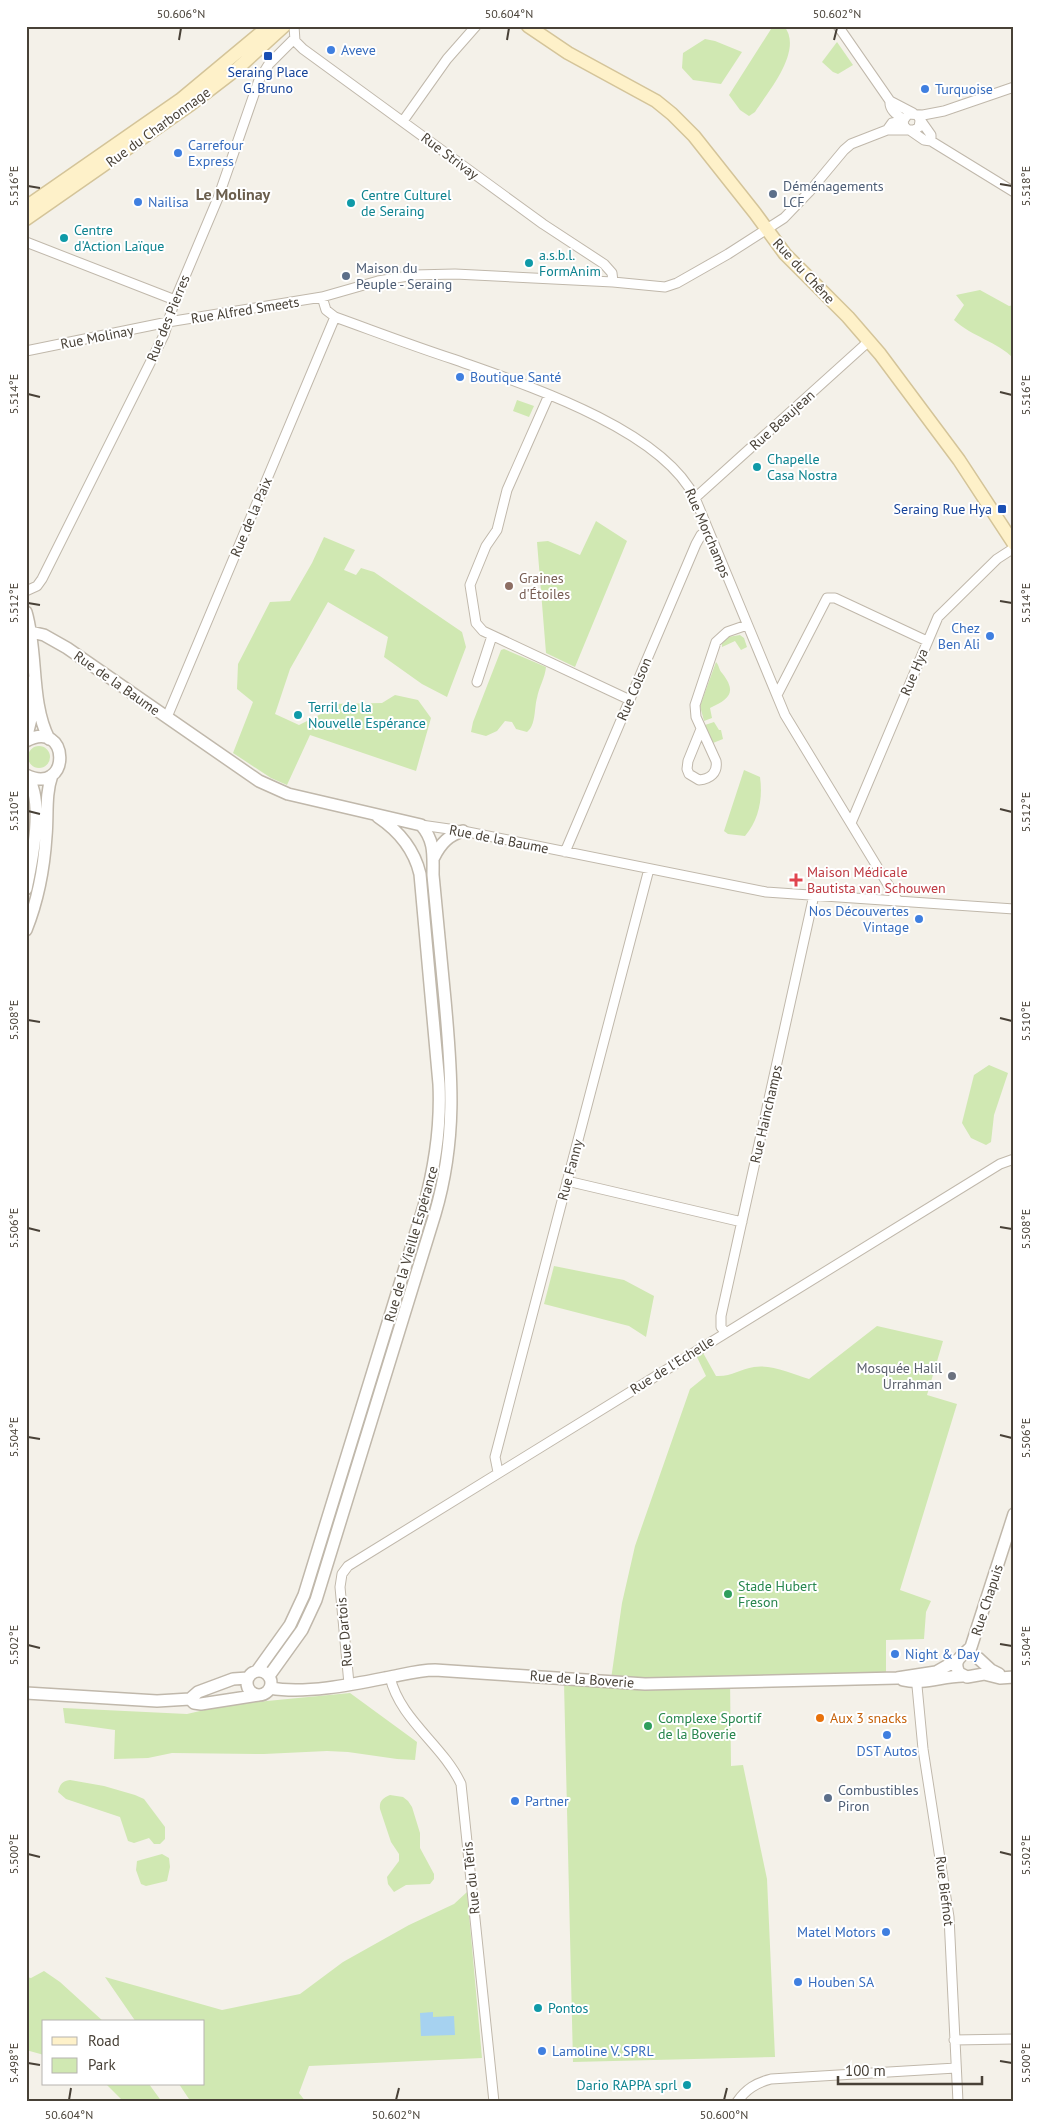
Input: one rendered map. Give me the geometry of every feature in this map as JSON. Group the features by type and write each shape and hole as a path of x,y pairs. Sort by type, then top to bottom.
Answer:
{"main road":[{"name":"Rue du Charbonnage","path":"26,207 180,100 270,26"},
{"name":"Rue du Charbonnage","path":"26,219 191,104 238,68 284,26"},
{"name":"Rue du Chêne","path":"528,26 547,41 646,95 672,114 702,146 785,254 848,317 869,341 959,460 1014,546"}],"street":[{"path":"294,26 294,38"},
{"path":"403,121 447,59 476,26"},
{"path":"838,26 890,101 916,116 931,135 931,140"},
{"name":"Rue Strivay","path":"294,38 303,49 543,224 604,264 612,274 612,282"},
{"name":"Rue des Pierres","path":"26,591 37,586 42,579 164,335 175,300 218,198 259,80 269,64 294,38"},
{"path":"903,120 908,114 916,116 944,111 1014,87"},
{"path":"890,101 890,106 903,120 904,126 924,140 931,140 1014,192"},
{"path":"887,130 917,129 916,116"},
{"name":"Rue Alfred Smeets","path":"168,322 322,298 378,281 427,274 612,282 658,288 670,285 728,254 767,229 791,211 847,147 887,130 892,123 903,120"},
{"path":"26,242 175,300"},
{"path":"322,298 326,310 335,316"},
{"name":"Rue Morchamps","path":"335,316 549,395 601,419 650,449 677,472 689,486 695,498 785,715 898,901"},
{"name":"Rue de la Paix","path":"167,717 335,316"},
{"name":"Rue Molinay","path":"26,351 168,322"},
{"name":"Rue Beaujean","path":"695,498 869,341"},
{"path":"549,395 506,490 501,522 486,546 470,585 479,628 492,636 630,700"},
{"name":"Rue Colson","path":"565,852 696,544 708,530"},
{"name":"Rue Hya","path":"851,823 938,617 997,559 1014,546"},
{"path":"778,695 827,598 835,598 927,641"},
{"path":"26,612 31,632 40,718 49,738 59,749 61,756 60,763 52,775 47,791 47,834 43,869 35,905 26,930"},
{"path":"701,728 687,765 689,774 699,780 709,778 717,766 701,728 696,717 695,705 714,646 723,634 747,625"},
{"name":"Rue de la Baume","path":"31,632 44,635 67,648 271,787 288,794 422,825 463,831 766,892 1014,909"},
{"path":"477,682 492,636"},
{"path":"26,682 31,719 26,740"},
{"path":"26,740 36,737 49,738"},
{"path":"26,776 39,779 52,775"},
{"path":"26,776 34,790 35,822 33,851 26,889"},
{"name":"Rue de la Vieille Espérance","path":"253,1674 294,1617 308,1580 426,1196 435,1158 439,1123 439,1084 420,874 412,853 402,838 391,826 370,812"},
{"name":"Rue de la Vieille Espérance","path":"269,1682 298,1636 316,1600 435,1214 448,1156 452,1125 452,1087 433,875 434,857 431,840 422,825"},
{"path":"434,857 445,841 463,831"},
{"name":"Rue Fanny","path":"498,1472 495,1456 649,869"},
{"name":"Rue Hainchamps","path":"725,1332 721,1327 721,1316 814,896"},
{"name":"Rue de l'Echelle","path":"340,1580 348,1566 498,1472 1000,1164 1014,1159"},
{"path":"567,1181 742,1222"},
{"name":"Rue Chapuis","path":"961,1657 973,1643 1014,1514"},
{"path":"316,1600 313,1588 308,1580 318,1576 327,1564"},
{"name":"Rue Dartois","path":"340,1580 348,1684"},
{"path":"972,1654 991,1670 1012,1677 1000,1678 987,1674 971,1677 963,1676 956,1668 961,1657 972,1654"},
{"name":"Rue de la Boverie","path":"269,1682 289,1691 348,1684 416,1671 435,1670 652,1684 897,1678 936,1672 961,1657"},
{"path":"975,1675 980,1666 978,1658"},
{"path":"26,1693 157,1700 190,1699 198,1692 253,1674 265,1672 269,1682 266,1692 259,1695 201,1704 194,1703 190,1699"},
{"path":"918,1682 936,1672"},
{"path":"253,1674 249,1690 259,1695"},
{"name":"Rue de la Boverie","path":"897,1678 918,1682 944,1676 963,1676"},
{"name":"Rue du Têris","path":"390,1677 401,1705 450,1766 461,1784 494,2102"},
{"name":"Rue Biefnot","path":"918,1682 923,1749 947,1890 958,2102"},
{"path":"954,2040 1014,2039"},
{"path":"737,2102 757,2083 770,2079 956,2068"}],"green space":[{"path":"773,26 784,26 789,36 790,47 782,70 768,94 755,112 749,116 740,110 729,95"},
{"path":"705,39 742,52 721,84 693,80 682,68 683,53"},
{"path":"837,42 853,65 838,74 822,62"},
{"path":"980,290 1009,306 1014,305 1014,359 1000,348 969,331 954,320 964,305 956,295"},
{"path":"517,400 534,406 529,417 513,411"},
{"path":"596,521 627,541 575,667 546,653 537,542 548,541 580,555"},
{"path":"324,537 355,550 344,570 356,575 361,568 374,572 462,632 466,647 447,697 422,684 384,657 388,637 328,602 290,669 275,714 299,725 323,713 332,704 382,703 395,695 418,700 431,718 416,771 310,735 287,785 271,778 233,753 253,702 237,689 238,664 270,602 290,601 312,563"},
{"path":"740,635 744,638 747,647 741,650 735,641 722,647 722,643 728,637"},
{"path":"504,649 546,667 536,702 532,725 527,732 516,729 512,722 505,721 497,731 486,736 471,732 473,722 501,650"},
{"path":"716,662 727,680 730,690 727,698 710,708 712,718 704,721 700,706"},
{"path":"714,722 719,730 721,730 723,739 713,743 705,725"},
{"path":"39,746 47,749 50,757 47,765 39,768 31,765 28,757 31,749"},
{"path":"744,770 760,777 761,785 757,816 745,836 728,834 724,831"},
{"path":"989,1065 1008,1073 994,1115 991,1142 986,1145 971,1138 962,1123 974,1075"},
{"path":"554,1266 624,1280 654,1296 646,1337 629,1326 544,1304"},
{"name":"Complexe Sportif de la Boverie","path":"877,1326 943,1341 927,1395 957,1404 900,1590 931,1601 926,1612 924,1639 886,1640 886,1674 730,1678 731,1766 743,1765 767,1879 775,2057 573,2062 564,1683 610,1686 622,1603 635,1546 690,1389 706,1376 696,1355 702,1351 716,1376 761,1366 809,1379"},
{"path":"350,1693 417,1742 415,1760 327,1751 264,1754 172,1753 148,1758 114,1759 115,1730 65,1723 63,1708 187,1714 226,1705"},
{"path":"70,1780 104,1786 144,1799 165,1827 165,1839 160,1844 154,1844 149,1838 134,1843 128,1841 120,1817 66,1799 58,1792 62,1783"},
{"path":"390,1795 403,1797 412,1807 420,1833 420,1848 434,1874 434,1879 430,1884 406,1885 394,1892 388,1884 387,1877 399,1861 399,1854 391,1842 380,1809 382,1800"},
{"path":"162,1854 169,1858 170,1867 167,1881 146,1886 141,1884 136,1870 137,1861"},
{"path":"467,1892 482,2058 309,2066 299,2093 306,2102 191,2102 180,2086 205,2086 205,2020 135,2020 105,1977 222,2010 300,1994 343,1962 409,1925 454,1904"},
{"path":"44,1971 60,1982 102,2020 42,2020 42,2054 26,2050 26,1977 31,1978"},
{"path":"108,2086 150,2086 162,2102 124,2102"}],"water":[{"path":"433,2012 433,2017 454,2016 455,2035 421,2036 420,2013"}],"place":[{"name":"Aveve","path":"331,50"},
{"name":"Seraing Place G. Bruno","path":"268,56"},
{"name":"Turquoise","path":"925,89"},
{"name":"Carrefour Express","path":"178,153"},
{"name":"Déménagements LCF","path":"773,194"},
{"name":"Nailisa","path":"138,202"},
{"name":"Centre Culturel de Seraing","path":"351,203"},
{"name":"Centre d'Action Laïque","path":"64,238"},
{"name":"a.s.b.l. FormAnim","path":"529,263"},
{"name":"Maison du Peuple - Seraing","path":"346,276"},
{"name":"Boutique Santé","path":"460,377"},
{"name":"Chapelle Casa Nostra","path":"757,467"},
{"name":"Seraing Rue Hya","path":"1002,509"},
{"name":"Graines d'Étoiles","path":"509,586"},
{"name":"Chez Ben Ali","path":"990,636"},
{"name":"Terril de la Nouvelle Espérance","path":"298,715"},
{"name":"Maison Médicale Bautista van Schouwen","path":"796,880"},
{"name":"Nos Découvertes Vintage","path":"919,919"},
{"name":"Mosquée Halil Urrahman","path":"952,1376"},
{"name":"Stade Hubert Freson","path":"728,1594"},
{"name":"Night & Day","path":"895,1654"},
{"name":"Aux 3 snacks","path":"820,1718"},
{"name":"Complexe Sportif de la Boverie","path":"648,1726"},
{"name":"DST Autos","path":"887,1735"},
{"name":"Combustibles Piron","path":"828,1798"},
{"name":"Partner","path":"515,1801"},
{"name":"Matel Motors","path":"886,1932"},
{"name":"Houben SA","path":"798,1982"},
{"name":"Pontos","path":"538,2008"},
{"name":"Lamoline V. SPRL","path":"542,2051"},
{"name":"Dario RAPPA sprl","path":"687,2085"}],"district":[{"name":"Le Molinay","path":"233,194"}]}
